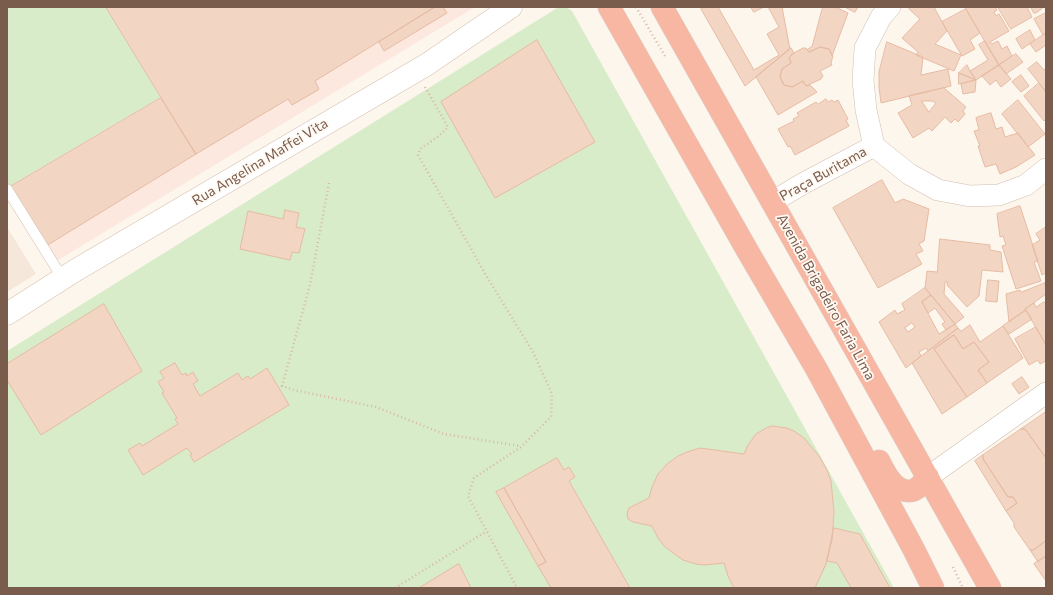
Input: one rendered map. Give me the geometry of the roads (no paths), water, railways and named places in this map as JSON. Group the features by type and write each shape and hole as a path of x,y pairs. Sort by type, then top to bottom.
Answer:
{"highway":[{"path":"609,7 817,370 933,588"},
{"name":"Avenida Brigadeiro Faria Lima","path":"662,7 990,588"},
{"path":"817,370 838,382 888,478 900,488 910,491 915,489 928,477"}],"street":[{"name":"Rua Angelina Maffei Vita","path":"7,314 62,279 415,71 511,7"},
{"path":"890,7 881,17 865,48 863,80 866,110 874,146 909,174 938,190 970,196 999,195 1026,185 1046,170"},
{"name":"Praça Buritama","path":"772,202 804,183 874,146"},
{"path":"928,477 1046,393"}],"lane":[{"path":"7,189 62,279"}]}
